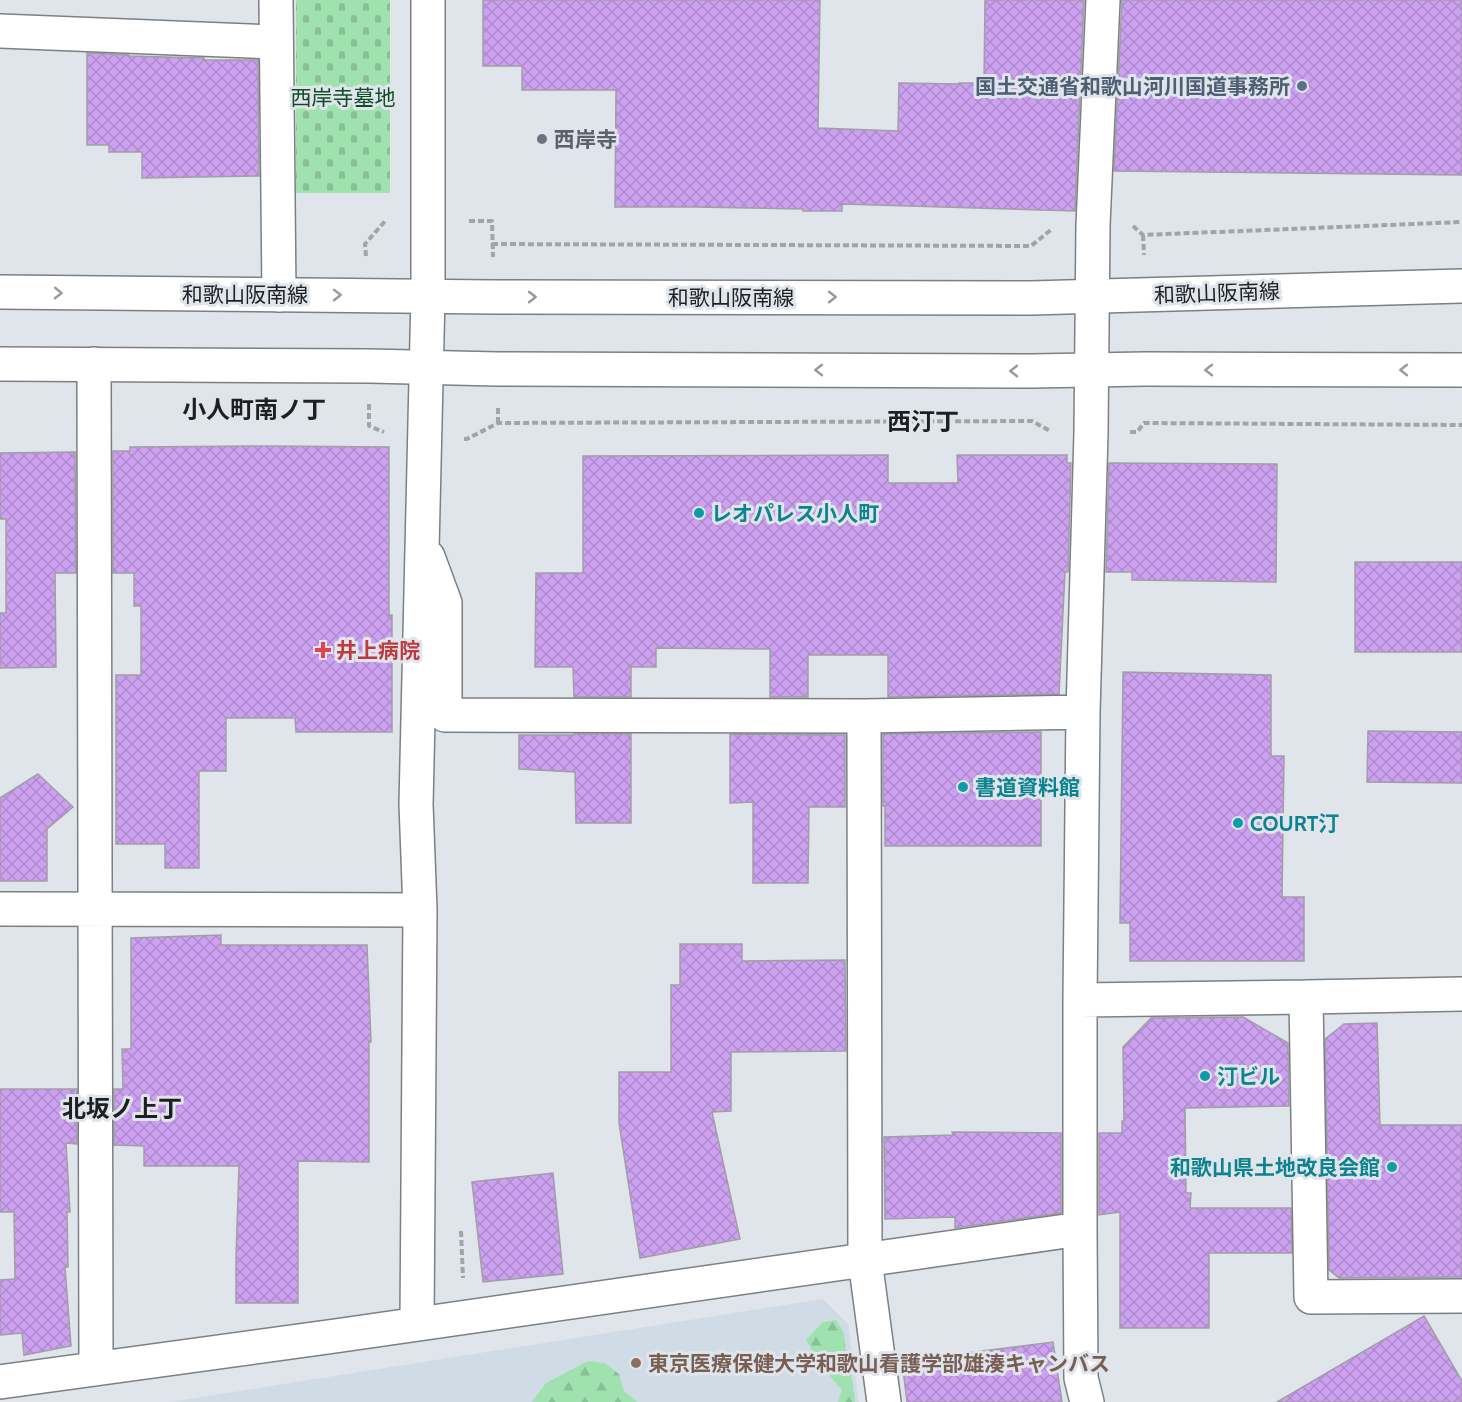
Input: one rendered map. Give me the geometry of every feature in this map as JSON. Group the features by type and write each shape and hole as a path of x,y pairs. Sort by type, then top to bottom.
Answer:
{"street":[{"path":"276,0 279,295"},
{"path":"417,1323 420,910 416,804 426,439 428,0"},
{"path":"1087,1402 1081,1378 1080,1229 1083,711 1091,433 1093,225 1103,0"},
{"path":"0,31 275,42"},
{"name":"和歌山阪南線","path":"0,292 494,297 1092,297 1462,286"},
{"path":"0,364 497,369 1462,370"},
{"path":"94,364 96,1368"},
{"path":"422,538 445,603 445,715 864,716 1083,711"},
{"path":"864,716 865,1260 884,1402"},
{"path":"0,909 420,910"},
{"path":"1080,1000 1462,994"},
{"path":"1306,998 1311,1297 1462,1296"},
{"path":"0,1382 1080,1229"}],"path":[{"path":"492,221 492,244 1031,246 1058,224"},
{"path":"1132,225 1143,235 1462,222"},
{"path":"467,439 498,423 1032,421 1051,431 1091,433 1137,432 1144,423 1462,425"}],"shaded area":[{"name":"東京医療保健大学和歌山看護学部雄湊キャンバス","path":"823,1299 848,1324 859,1402 170,1402"}],"green space":[{"name":"西岸寺墓地","path":"296,0 390,0 390,193 296,193"},
{"path":"836,1320 844,1333 855,1402 838,1402 842,1390 822,1367 806,1340 823,1322"},
{"path":"588,1361 605,1363 619,1374 624,1391 637,1402 532,1402 546,1383"}],"building":[{"path":"483,0 820,0 818,128 898,131 899,83 984,83 985,0 1084,0 1075,211 842,204 842,211 615,207 616,90 522,90 522,66 483,66"},
{"name":"国土交通省和歌山河川国道事務所","path":"1122,0 1462,0 1462,175 1114,171"},
{"path":"87,53 204,58 204,60 258,60 259,176 142,178 142,152 109,152 109,145 87,145"},
{"name":"井上病院","path":"130,447 389,447 392,732 296,732 295,718 226,718 226,771 199,771 199,868 165,868 165,844 116,844 116,675 141,675 141,606 134,606 134,573 113,573 113,451 130,451"},
{"path":"75,452 76,573 55,573 56,667 0,668 0,613 6,613 6,519 0,519 0,453"},
{"path":"888,455 888,483 958,483 957,455 1067,455 1067,463 1071,463 1068,572 1065,572 1059,694 888,697 888,655 808,655 808,697 770,697 770,649 656,648 656,667 631,667 631,697 574,697 573,667 535,667 536,573 583,573 583,456"},
{"path":"1109,463 1277,464 1276,582 1132,580 1132,572 1106,572"},
{"path":"1355,562 1462,562 1462,652 1355,652"},
{"path":"1123,672 1271,675 1271,756 1284,756 1282,897 1304,897 1304,961 1130,961 1130,923 1120,923"},
{"path":"1368,731 1462,732 1462,783 1367,782"},
{"name":"書道資料館","path":"1041,732 1041,846 885,846 883,734"},
{"path":"631,734 631,823 576,823 575,772 519,769 519,735"},
{"path":"730,734 845,735 845,807 809,807 808,883 753,883 753,802 730,803"},
{"path":"38,774 73,807 47,829 47,881 0,881 0,798"},
{"path":"221,935 221,945 367,945 371,1042 369,1042 369,1162 298,1161 298,1303 236,1303 239,1166 144,1166 144,1146 114,1145 114,1089 123,1089 122,1049 131,1049 131,938"},
{"path":"680,944 742,944 742,961 845,960 846,1051 731,1052 731,1111 712,1112 740,1239 640,1258 619,1123 619,1072 671,1072 671,985 680,985"},
{"path":"1243,1017 1288,1043 1289,1106 1185,1108 1186,1193 1191,1193 1190,1208 1291,1208 1292,1253 1209,1253 1209,1328 1120,1328 1120,1212 1099,1215 1099,1133 1122,1133 1122,1121 1124,1121 1123,1047 1151,1018"},
{"path":"1377,1023 1380,1125 1462,1125 1462,1277 1339,1278 1329,1270 1325,1039 1344,1024"},
{"path":"0,1089 77,1089 77,1144 66,1143 70,1212 67,1212 68,1267 65,1267 71,1346 24,1355 22,1333 0,1335 0,1280 15,1279 14,1212 0,1212"},
{"path":"952,1132 1061,1133 1061,1213 955,1228 955,1217 885,1219 884,1137 953,1135"},
{"path":"553,1173 563,1274 483,1282 472,1182"},
{"path":"1424,1316 1462,1381 1462,1402 1277,1402"},
{"path":"1053,1342 1062,1402 907,1402 902,1361"}],"place":[{"name":"国土交通省和歌山河川国道事務所","path":"1302,86"},
{"name":"西岸寺","path":"542,139"},
{"name":"レオパレス小人町","path":"699,513"},
{"name":"井上病院","path":"323,650"},
{"name":"書道資料館","path":"963,787"},
{"name":"COURT汀","path":"1238,823"},
{"name":"汀ビル","path":"1205,1076"},
{"name":"和歌山県土地改良会館","path":"1392,1167"},
{"name":"東京医療保健大学和歌山看護学部雄湊キャンバス","path":"636,1363"}],"district":[{"name":"小人町南ノ丁","path":"254,409"},
{"name":"西汀丁","path":"923,421"},
{"name":"北坂ノ上丁","path":"122,1108"}]}
